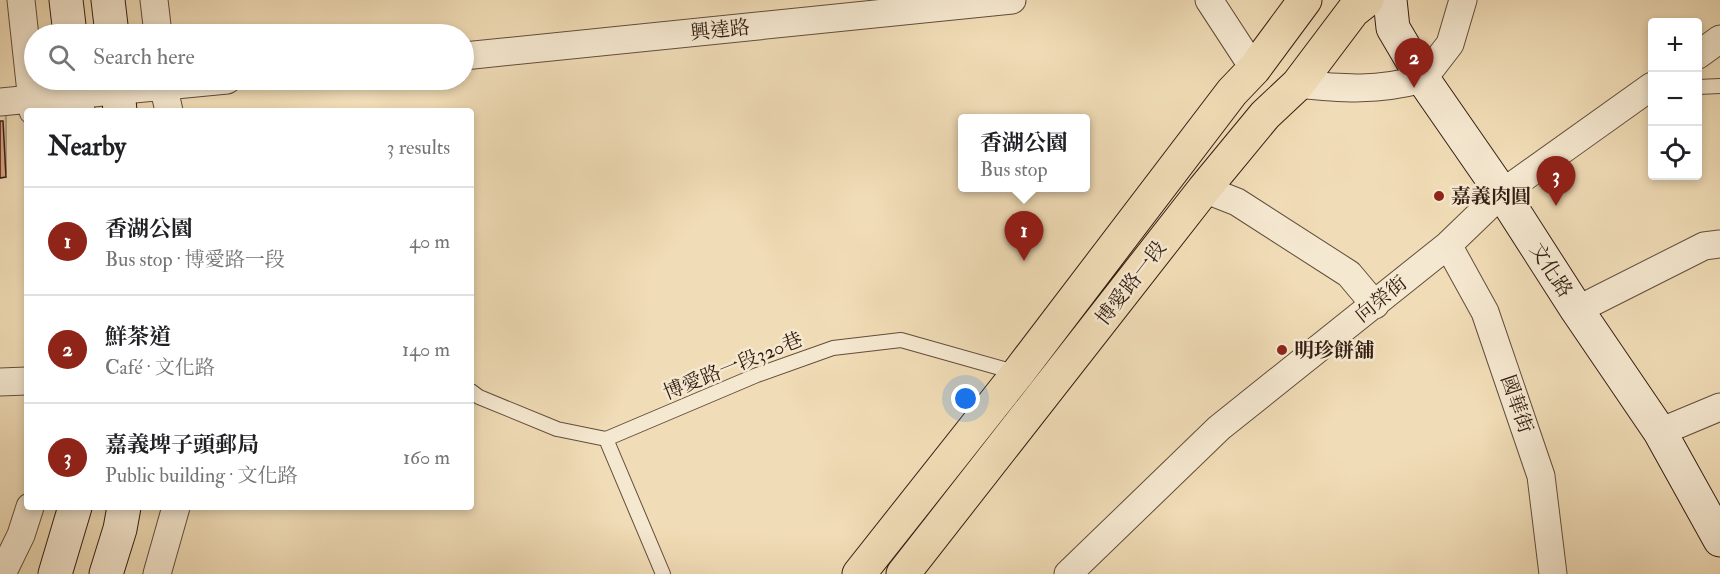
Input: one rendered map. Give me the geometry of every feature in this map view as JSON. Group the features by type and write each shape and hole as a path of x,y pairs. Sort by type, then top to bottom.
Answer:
{"main road":[{"name":"博愛路一段","path":"859,574 1018,373 1305,0"},
{"name":"博愛路一段","path":"903,574 1204,189 1265,115 1298,84 1353,11 1367,0"}],"street":[{"path":"21,0 24,26"},
{"path":"66,0 69,24"},
{"path":"108,0 111,24"},
{"path":"154,0 157,24"},
{"name":"興達路","path":"474,55 1012,0"},
{"path":"1209,0 1254,69"},
{"name":"文化路","path":"1390,0 1392,28 1423,79 1502,193 1577,310 1660,432 1720,540"},
{"path":"1298,84 1368,89 1423,79 1450,44 1463,0"},
{"path":"1702,52 1720,39"},
{"path":"31,90 33,105"},
{"name":"向榮街","path":"1068,574 1219,428 1448,245 1502,193 1648,91"},
{"path":"0,102 33,105 77,95 165,92"},
{"path":"1204,189 1237,202 1349,274 1375,305"},
{"path":"1577,310 1704,246 1720,244"},
{"name":"國華街","path":"1448,245 1485,312 1542,476 1553,574"},
{"path":"0,382 24,381"},
{"path":"1660,432 1720,407"},
{"path":"2,574 21,535 29,510"},
{"path":"55,574 74,510"},
{"path":"106,574 123,510"},
{"path":"157,574 175,510"}],"lane":[{"path":"1702,87 1720,86"},
{"name":"博愛路一段320巷","path":"606,439 757,375 833,348 901,340 1018,373"},
{"path":"474,393 556,429 606,439 663,574"}],"building":[{"path":"0,121 3,121 6,177 0,178"}],"place":[{"name":"鮮茶道","path":"1414,88"},
{"name":"嘉義肉圓","path":"1439,196"},
{"name":"嘉義埤子頭郵局","path":"1556,206"},
{"name":"香湖公園","path":"1024,261"},
{"name":"明珍餅舖","path":"1282,350"}]}
